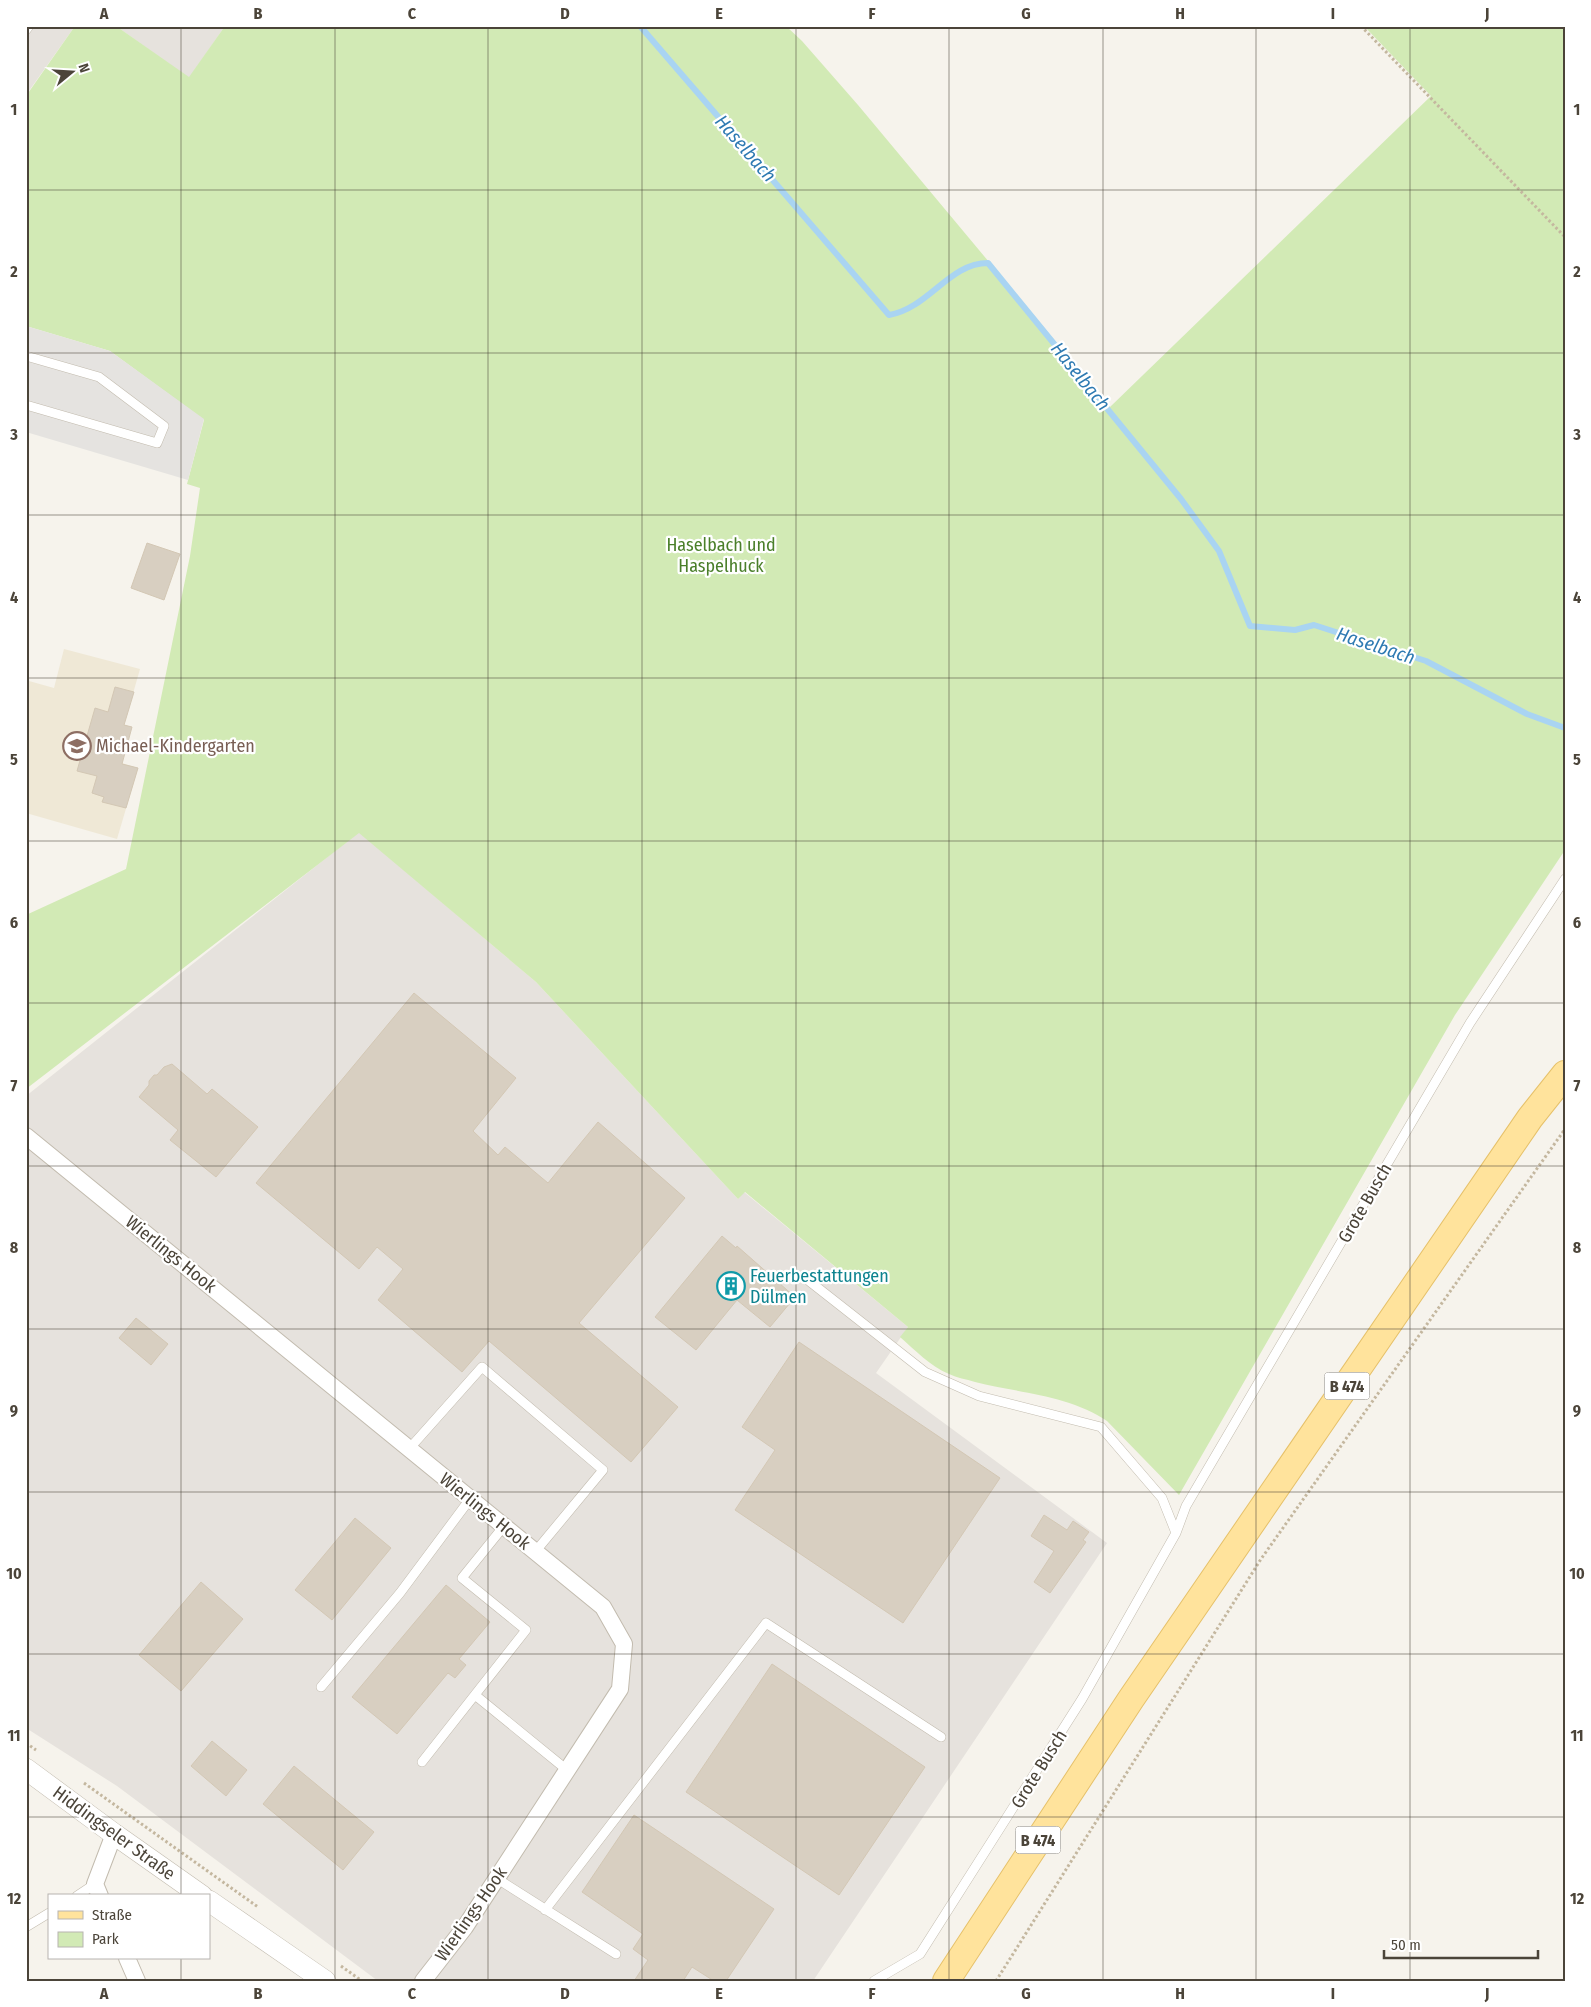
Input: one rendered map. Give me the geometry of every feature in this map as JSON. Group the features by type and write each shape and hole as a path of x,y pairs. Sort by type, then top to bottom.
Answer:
{"main road":[{"name":"B 474","path":"946,1981 1131,1699 1530,1118 1565,1074"}],"street":[{"name":"Wierlings Hook","path":"26,1136 604,1607 624,1644 620,1689 465,1927 423,1981"},
{"name":"Hiddingseler Straße","path":"26,1769 199,1894"},
{"path":"98,1890 114,1834"},
{"path":"210,1902 325,1981"},
{"path":"128,1960 137,1981"}],"lane":[{"path":"26,30 29,26"},
{"path":"26,356 99,377 164,426 157,443 26,405"},
{"name":"Grote Busch","path":"874,1981 920,1954 1082,1699 1176,1533 1186,1506 1470,1023 1565,879"},
{"path":"804,1277 925,1372 979,1396 1101,1427 1162,1498 1176,1533"},
{"path":"409,1449 482,1367 603,1470 536,1552"},
{"path":"321,1687 400,1593 470,1499"},
{"path":"422,1762 526,1630 462,1578 504,1526"},
{"path":"545,1910 766,1624 941,1737"},
{"path":"476,1695 567,1770"},
{"path":"496,1878 616,1954"},
{"path":"83,1894 98,1890"},
{"path":"26,1927 48,1914"}],"path":[{"path":"1361,26 1565,237"},
{"path":"996,1981 1261,1558 1565,1129"},
{"path":"26,1743 43,1755"},
{"path":"82,1782 265,1912"},
{"path":"338,1964 362,1981"}],"shaded area":[{"path":"26,26 75,26 26,95"},
{"path":"116,26 225,26 189,78"},
{"path":"26,326 110,351 204,419 188,480 26,432"},
{"name":"Michael-Kindergarten","path":"64,649 140,669 124,725 132,727 122,763 138,768 117,839 26,813 26,690 29,681 54,688"},
{"path":"359,832 536,982 738,1199 744,1192 908,1327 876,1373 1107,1543 813,1981 378,1981 117,1786 26,1728 26,1096"}],"green space":[{"name":"Haselbach und Haspelhuck","path":"75,26 116,26 189,77 225,26 786,26 802,41 858,105 1110,407 1431,96 1364,26 1565,26 1565,850 1455,1015 1179,1495 1107,1421 1092,1412 1060,1400 955,1377 935,1367 900,1337 908,1327 745,1192 738,1199 536,982 359,833 26,1089 26,915 126,869 190,556 200,488 187,484 204,420 110,351 26,326 26,96"}],"building":[{"path":"147,543 180,554 164,600 131,588"},
{"path":"115,687 134,692 124,725 132,727 122,764 138,768 126,808 102,802 104,797 92,793 97,776 77,771 95,708 108,712"},
{"path":"414,993 516,1078 473,1131 498,1155 505,1147 548,1183 598,1122 685,1198 579,1323 678,1407 631,1462 489,1341 462,1372 378,1300 403,1269 377,1247 359,1269 256,1183"},
{"path":"172,1064 207,1094 212,1089 258,1127 216,1177 170,1140 178,1130 139,1097 149,1085 149,1081 154,1075 157,1075 164,1067"},
{"name":"Feuerbestattungen Dülmen","path":"722,1236 736,1248 737,1246 795,1297 770,1327 737,1300 696,1350 655,1317"},
{"path":"136,1318 168,1344 151,1365 119,1338"},
{"path":"799,1342 1000,1478 903,1623 735,1510 775,1450 742,1427"},
{"path":"1044,1515 1067,1530 1073,1521 1089,1532 1083,1540 1086,1542 1050,1593 1034,1582 1054,1551 1031,1536"},
{"path":"355,1518 391,1548 332,1620 295,1590"},
{"path":"201,1582 243,1619 181,1691 139,1655"},
{"path":"446,1585 490,1622 459,1659 466,1665 455,1678 448,1673 397,1734 352,1697"},
{"path":"772,1664 925,1767 839,1895 686,1792"},
{"path":"212,1741 247,1770 226,1796 191,1766"},
{"path":"294,1766 374,1832 343,1870 263,1804"},
{"path":"634,1815 774,1909 726,1981 714,1981 692,1967 683,1981 634,1981 648,1960 633,1949 643,1934 582,1892"}],"waterway":[{"name":"Haselbach","path":"640,26 889,315 903,311 916,304 962,270 974,265 988,263 1181,499 1219,551 1250,626 1295,630 1314,625 1426,661 1527,714 1565,728"}],"place":[{"name":"Michael-Kindergarten","path":"77,746"},
{"name":"Feuerbestattungen Dülmen","path":"731,1286"}]}
